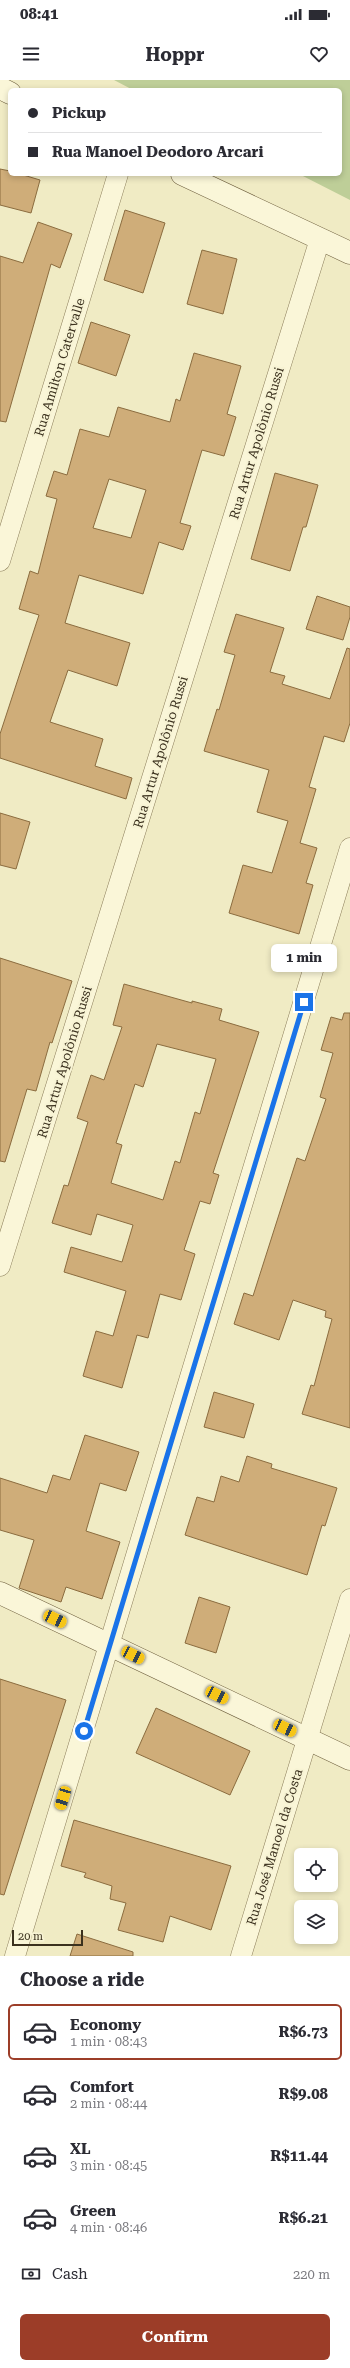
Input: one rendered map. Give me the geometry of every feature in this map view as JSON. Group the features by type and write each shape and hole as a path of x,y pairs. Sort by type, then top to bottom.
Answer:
{"main road":[{"path":"186,176 350,253"},
{"path":"0,1593 350,1759"}],"street":[{"name":"Rua Amilton Catervalle","path":"0,561 117,176"},
{"name":"Rua Artur Apolônio Russi","path":"0,1266 320,239"},
{"path":"15,1956 350,848"},
{"name":"Rua José Manoel da Costa","path":"241,1956 350,1599"}],"green space":[{"path":"114,80 350,80 350,200 303,176 342,176 342,88 129,88"}],"building":[{"path":"0,169 8,171 8,176 27,176 40,180 31,213 0,205"},
{"path":"125,210 165,223 143,293 104,280"},
{"path":"38,222 72,234 60,268 51,264 6,422 0,421 0,256 23,263"},
{"path":"202,250 237,259 223,314 187,304"},
{"path":"91,322 130,335 116,376 78,363"},
{"path":"194,353 241,366 227,414 236,417 224,456 202,450 180,523 191,526 183,550 159,542 143,594 79,575 65,623 130,643 117,686 68,670 50,722 103,739 95,766 132,778 126,799 0,758 0,734 39,615 19,609 30,571 38,574 57,499 46,496 54,471 67,475 80,429 109,437 118,407 170,422 176,399 180,401","holes":["109,479 146,490 131,538 93,528"]},
{"path":"275,473 318,485 306,527 303,527 290,571 251,559"},
{"path":"317,596 350,607 350,617 343,640 306,629"},
{"path":"236,614 284,628 270,672 285,676 282,684 330,699 347,648 350,649 350,723 344,742 324,736 309,787 316,789 300,843 317,848 306,883 313,885 299,934 229,913 243,865 272,873 288,821 257,812 269,770 204,751 217,709 219,710 235,655 224,652"},
{"path":"0,813 30,822 16,869 0,865"},
{"path":"0,958 72,981 52,1043 50,1042 36,1091 27,1089 5,1162 0,1161"},
{"path":"124,984 192,1003 192,1001 222,1009 219,1020 259,1032 213,1173 219,1175 210,1204 200,1201 184,1250 195,1254 181,1300 160,1294 148,1338 137,1335 122,1388 83,1376 96,1331 113,1336 126,1291 64,1272 71,1247 122,1262 133,1225 97,1214 91,1235 52,1223 64,1185 68,1186 88,1122 77,1118 91,1075 104,1080 122,1027 113,1025","holes":["157,1044 216,1059 200,1114 195,1112 180,1163 175,1161 163,1200 111,1183 122,1145 116,1143 135,1084 143,1087"]},
{"path":"344,1013 350,1013 350,1428 302,1414 311,1385 314,1386 332,1319 325,1317 326,1311 293,1300 279,1340 234,1324 244,1293 253,1296 297,1158 305,1161 326,1099 320,1097 333,1053 321,1050 331,1017 342,1020"},
{"path":"214,1392 254,1404 244,1438 204,1427"},
{"path":"85,1435 139,1452 126,1491 100,1483 86,1531 120,1542 102,1599 66,1587 61,1602 19,1588 34,1540 0,1530 0,1478 47,1493 53,1475 70,1480"},
{"path":"247,1456 272,1464 271,1468 337,1488 325,1526 322,1525 307,1575 185,1535 197,1497 214,1502 221,1476 239,1482"},
{"path":"199,1597 230,1607 216,1653 185,1643"},
{"path":"0,1679 66,1700 4,1895 0,1894"},
{"path":"156,1708 250,1751 230,1795 136,1753"},
{"path":"74,1820 231,1866 211,1930 170,1916 163,1942 118,1930 126,1903 110,1899 112,1886 84,1877 86,1873 61,1866"},
{"path":"77,1934 133,1952 133,1956 70,1956"}],"route":[{"path":"84,1731 304,1002"}]}
